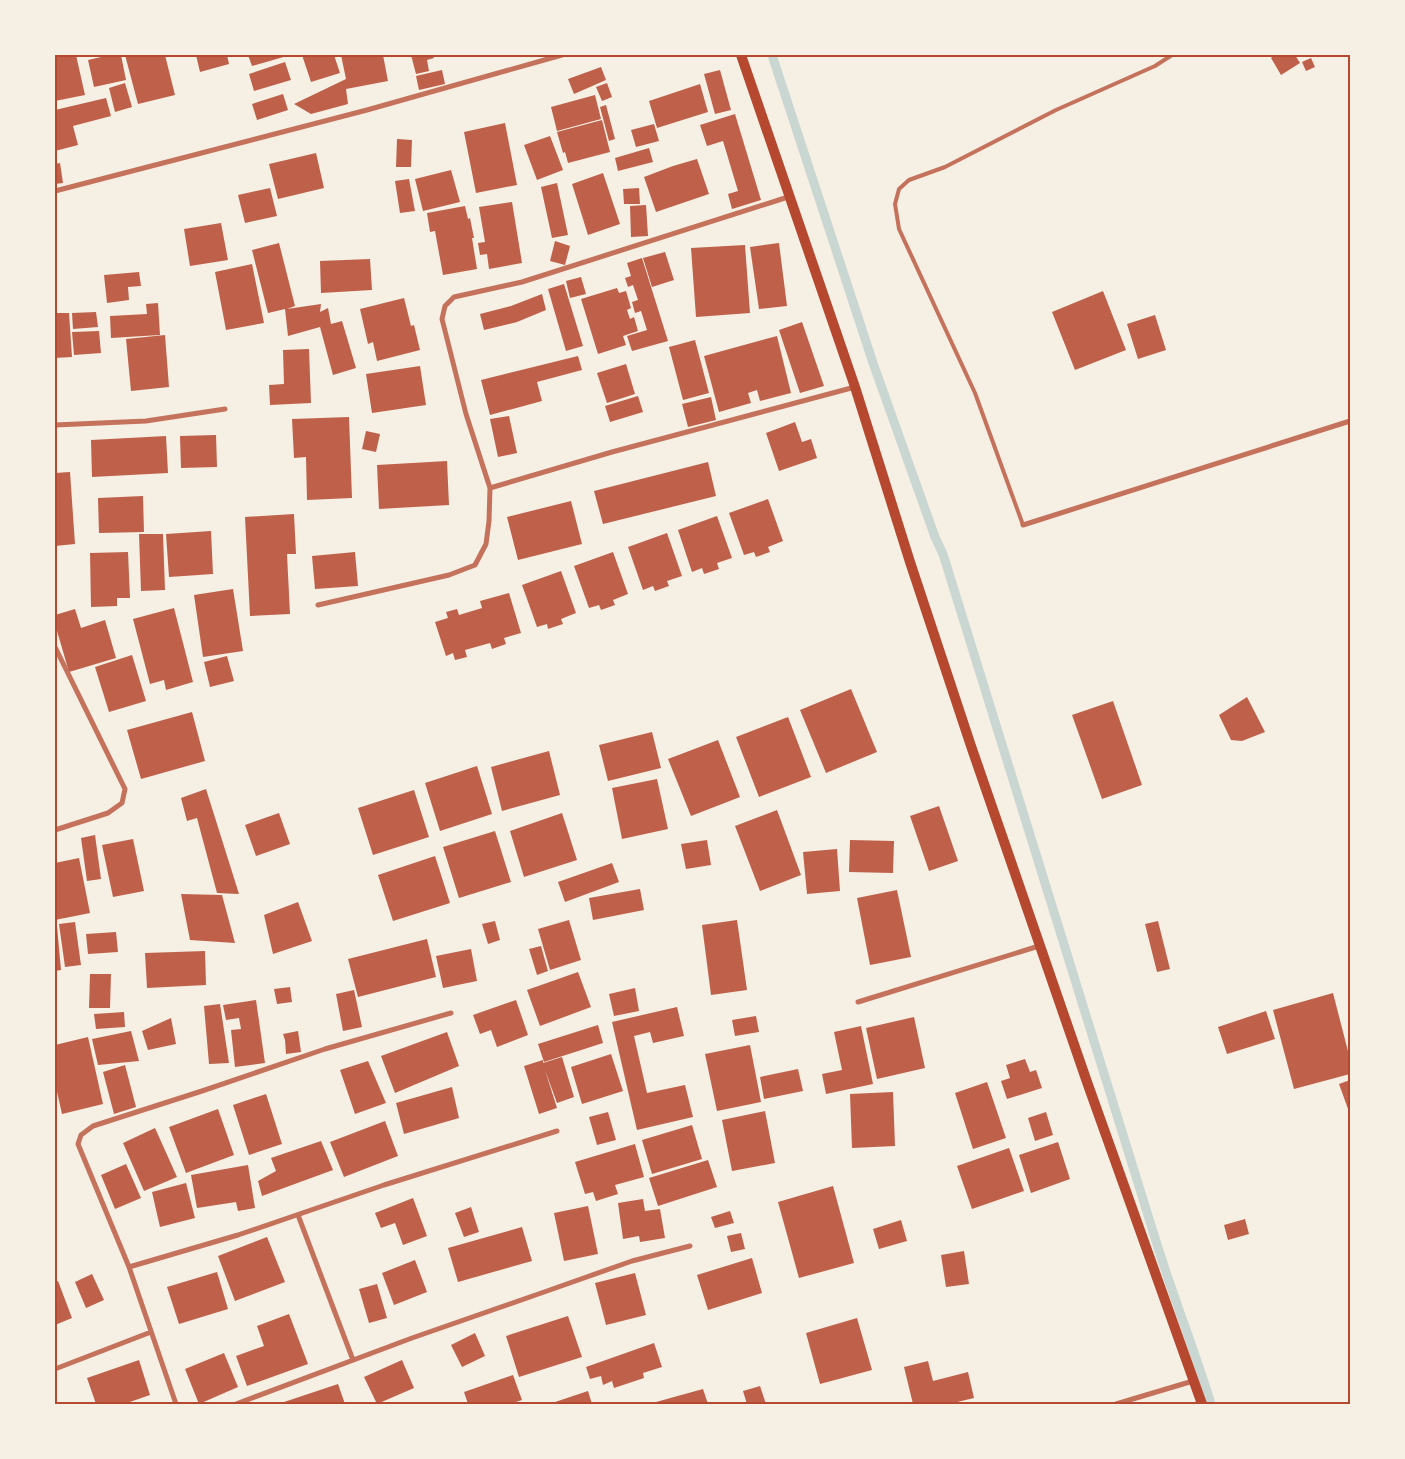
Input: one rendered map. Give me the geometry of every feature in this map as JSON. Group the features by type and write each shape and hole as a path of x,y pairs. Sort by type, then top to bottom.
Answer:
{"main road":[{"path":"740,55 855,387 971,746 1090,1092 1202,1404"}],"street":[{"path":"55,191 367,110 562,55"},
{"path":"318,605 449,574 474,565 486,544 490,488 466,414 442,319 445,306 454,296 522,282 788,196"},
{"path":"490,488 855,387"},
{"path":"55,425 146,421 226,409"},
{"path":"1023,525 1350,421"},
{"path":"55,647 125,790 122,804 108,812 55,830"},
{"path":"858,1002 1040,946"},
{"path":"176,1404 130,1267 78,1144 81,1134 92,1126 325,1049 451,1012"},
{"path":"130,1267 238,1235 384,1185 557,1131"},
{"path":"298,1215 353,1360"},
{"path":"236,1404 353,1360 632,1261 690,1246"},
{"path":"55,1369 151,1332"},
{"path":"1116,1404 1194,1381"}],"lane":[{"path":"1023,525 975,393 899,229 896,204 900,189 909,180 944,167 1056,110 1155,66 1172,55"}],"building":[{"path":"55,55 76,55 85,95 55,101"},
{"path":"110,55 121,55 126,80 94,87 88,60"},
{"path":"125,55 165,55 175,95 138,104"},
{"path":"196,55 227,55 229,64 200,72"},
{"path":"248,55 287,55 287,56 252,66"},
{"path":"302,55 334,55 340,73 311,82"},
{"path":"341,55 383,55 388,81 346,89 348,104 311,114 294,104 346,79"},
{"path":"411,55 433,55 434,58 427,60 429,71 416,74"},
{"path":"1275,55 1295,55 1300,63 1281,75 1271,58"},
{"path":"1311,58 1315,67 1306,71 1302,62"},
{"path":"285,62 291,80 254,91 249,74"},
{"path":"601,67 606,80 574,94 568,79"},
{"path":"442,70 445,84 419,90 416,76"},
{"path":"720,70 731,110 715,114 704,74"},
{"path":"125,83 132,107 115,112 109,88"},
{"path":"607,83 612,97 602,101 596,87"},
{"path":"700,84 708,112 657,128 649,101"},
{"path":"283,94 288,110 257,120 252,104"},
{"path":"595,95 601,119 557,131 551,107"},
{"path":"106,98 111,116 73,126 78,145 55,151 55,110"},
{"path":"606,105 615,139 609,141 600,107"},
{"path":"735,114 761,200 732,209 728,194 738,191 723,141 707,146 700,125"},
{"path":"602,120 610,152 568,163 557,132"},
{"path":"505,123 517,185 476,193 464,132"},
{"path":"654,124 659,141 636,147 631,130"},
{"path":"550,136 563,170 537,180 524,145"},
{"path":"397,139 412,140 411,167 396,167"},
{"path":"649,148 653,162 618,171 615,158"},
{"path":"316,153 324,188 278,199 269,164"},
{"path":"697,159 709,194 656,212 644,177"},
{"path":"60,163 63,183 55,184 55,164"},
{"path":"451,170 460,202 423,211 415,179"},
{"path":"603,173 620,224 588,235 572,184"},
{"path":"409,179 415,211 400,213 395,181"},
{"path":"557,183 568,235 552,238 541,187"},
{"path":"270,188 277,216 245,223 238,195"},
{"path":"639,188 640,204 624,204 623,189"},
{"path":"512,202 522,263 489,269 487,254 480,255 478,243 485,242 479,207"},
{"path":"646,205 648,236 631,237 630,206"},
{"path":"465,206 468,219 470,218 474,238 472,238 477,269 443,275 435,231 430,232 427,213"},
{"path":"221,223 228,260 190,266 184,229"},
{"path":"555,241 570,246 565,265 550,261"},
{"path":"279,243 295,306 287,309 321,304 320,312 328,308 331,324 342,321 356,368 333,375 320,327 288,336 285,309 268,313 252,250"},
{"path":"779,243 787,306 759,309 750,247"},
{"path":"745,245 750,313 696,317 691,248"},
{"path":"665,252 674,280 652,287 643,258"},
{"path":"642,258 668,341 632,351 627,336 647,330 641,311 635,313 632,302 638,300 633,285 628,287 625,278 631,276 627,263"},
{"path":"370,259 372,290 321,293 320,261"},
{"path":"252,264 264,323 226,330 215,272"},
{"path":"139,272 141,286 128,287 129,300 107,303 104,275"},
{"path":"581,277 586,294 570,298 566,281"},
{"path":"564,284 583,346 566,351 548,289"},
{"path":"617,288 619,293 626,291 631,308 627,310 630,319 634,317 638,331 623,336 626,345 598,354 581,299"},
{"path":"1103,291 1126,350 1075,370 1052,312"},
{"path":"542,294 546,310 517,322 484,330 480,314 511,306"},
{"path":"404,298 411,326 414,325 420,350 377,361 373,342 368,344 360,309"},
{"path":"158,303 160,335 111,338 110,316 147,314 146,304"},
{"path":"96,312 98,327 73,329 72,313"},
{"path":"55,313 69,313 72,357 55,358"},
{"path":"1155,315 1166,350 1138,359 1127,324"},
{"path":"802,322 824,386 800,393 779,330"},
{"path":"99,331 101,353 74,355 72,332"},
{"path":"165,335 169,387 131,391 126,339"},
{"path":"777,336 791,393 760,401 757,390 748,393 751,403 719,412 704,356"},
{"path":"695,340 709,393 683,400 669,347"},
{"path":"309,349 311,403 270,405 269,385 284,384 283,350"},
{"path":"578,356 582,370 537,382 542,401 490,415 481,380"},
{"path":"626,364 635,394 607,403 597,373"},
{"path":"420,366 426,405 372,413 366,374"},
{"path":"638,396 643,412 610,422 605,406"},
{"path":"711,397 716,420 688,427 682,404"},
{"path":"509,416 517,453 498,457 490,419"},
{"path":"349,417 352,498 307,500 306,457 294,458 292,419"},
{"path":"795,422 802,442 811,439 817,458 779,471 766,433"},
{"path":"366,431 380,434 376,452 362,449"},
{"path":"216,435 217,467 181,468 180,436"},
{"path":"166,436 168,473 92,477 91,440"},
{"path":"447,461 449,505 379,509 377,465"},
{"path":"708,462 716,496 603,524 594,491"},
{"path":"70,472 75,544 55,546 55,473"},
{"path":"143,496 144,532 99,533 98,498"},
{"path":"768,499 783,541 768,547 770,552 756,557 754,552 744,555 729,513"},
{"path":"571,501 582,544 518,560 507,517"},
{"path":"294,514 296,554 287,554 290,614 250,616 245,517"},
{"path":"717,516 732,558 717,563 719,569 704,574 702,568 692,572 678,530"},
{"path":"211,531 213,574 169,577 166,534"},
{"path":"667,533 682,576 667,581 669,586 655,591 653,586 643,590 628,547"},
{"path":"139,534 163,534 165,590 141,591"},
{"path":"128,552 130,598 117,598 117,606 91,607 90,553"},
{"path":"355,552 358,586 315,589 312,556"},
{"path":"613,552 628,594 613,600 615,605 601,610 599,605 589,608 574,566"},
{"path":"561,571 576,613 561,619 563,624 548,629 547,624 537,627 522,585"},
{"path":"233,589 243,651 203,657 194,595"},
{"path":"509,593 521,633 504,638 506,644 492,649 490,643 465,650 467,657 455,660 453,653 446,656 435,622 448,618 446,612 457,609 459,615 482,608 480,601"},
{"path":"174,608 193,682 166,690 164,680 150,684 133,619"},
{"path":"75,609 81,628 105,620 116,658 69,672 55,624 55,615"},
{"path":"132,655 146,701 109,712 95,667"},
{"path":"227,656 234,681 210,687 204,662"},
{"path":"851,689 877,752 826,773 800,710"},
{"path":"1247,697 1265,732 1242,741 1231,740 1219,715"},
{"path":"1113,701 1142,785 1102,799 1072,715"},
{"path":"192,712 205,761 141,779 127,730"},
{"path":"788,717 811,777 759,797 736,737"},
{"path":"652,732 661,768 608,781 599,745"},
{"path":"718,740 740,797 691,816 668,759"},
{"path":"549,751 560,795 502,811 491,767"},
{"path":"477,766 492,814 440,831 425,783"},
{"path":"657,779 668,829 622,839 612,788"},
{"path":"206,789 239,894 217,893 197,818 187,821 181,798"},
{"path":"414,790 429,837 373,855 358,808"},
{"path":"939,806 958,861 929,871 910,816"},
{"path":"777,810 801,875 760,891 735,826"},
{"path":"279,813 290,844 256,856 245,825"},
{"path":"562,813 577,860 524,877 510,831"},
{"path":"495,831 511,882 459,898 443,847"},
{"path":"95,835 101,879 87,881 81,838"},
{"path":"133,839 144,891 113,897 102,845"},
{"path":"707,840 711,865 686,869 681,844"},
{"path":"850,840 894,841 893,873 849,872"},
{"path":"837,849 840,891 807,894 803,852"},
{"path":"435,856 450,903 393,921 378,875"},
{"path":"79,858 90,913 55,920 55,863"},
{"path":"612,863 619,882 565,902 558,882"},
{"path":"640,889 644,910 593,920 589,898"},
{"path":"897,890 911,957 870,965 857,898"},
{"path":"181,894 222,895 235,943 190,940"},
{"path":"298,902 312,941 273,954 264,915"},
{"path":"569,920 581,960 550,970 538,929"},
{"path":"737,920 747,990 711,995 702,925"},
{"path":"495,921 500,940 488,944 482,924"},
{"path":"1158,921 1170,969 1157,972 1145,924"},
{"path":"75,922 81,965 65,967 59,924"},
{"path":"55,926 57,926 61,970 55,971"},
{"path":"116,932 118,952 88,954 86,934"},
{"path":"427,939 436,977 358,997 348,959"},
{"path":"541,946 548,971 537,975 529,949"},
{"path":"471,949 477,981 443,988 436,956"},
{"path":"205,951 206,985 147,988 145,953"},
{"path":"578,972 591,1007 540,1026 527,990"},
{"path":"90,974 111,974 110,1008 89,1008"},
{"path":"290,987 292,1002 277,1004 274,989"},
{"path":"635,988 639,1011 614,1016 609,994"},
{"path":"354,990 362,1027 343,1031 336,994"},
{"path":"1333,993 1350,1059 1350,1074 1294,1089 1273,1010"},
{"path":"256,1000 265,1063 235,1067 231,1030 241,1029 239,1018 226,1020 223,1005"},
{"path":"516,1000 528,1035 497,1047 491,1030 480,1034 473,1015"},
{"path":"220,1004 229,1063 209,1064 204,1006"},
{"path":"677,1007 684,1036 653,1043 650,1032 634,1036 647,1093 685,1085 693,1117 637,1130 612,1022"},
{"path":"1266,1011 1275,1039 1227,1054 1218,1027"},
{"path":"124,1012 125,1027 96,1029 94,1014"},
{"path":"756,1016 759,1032 735,1036 732,1020"},
{"path":"914,1017 925,1068 877,1079 866,1028"},
{"path":"171,1018 176,1044 148,1050 142,1031"},
{"path":"598,1025 603,1043 544,1062 538,1044"},
{"path":"861,1026 873,1084 826,1094 822,1074 842,1070 834,1032"},
{"path":"131,1031 139,1061 98,1065 92,1039"},
{"path":"298,1031 301,1052 286,1054 283,1034"},
{"path":"447,1032 459,1066 395,1093 381,1056"},
{"path":"88,1037 103,1104 62,1114 55,1083 55,1045"},
{"path":"750,1045 761,1102 717,1111 705,1054"},
{"path":"611,1054 623,1091 582,1104 571,1067"},
{"path":"562,1057 574,1097 557,1103 545,1070 557,1108 539,1114 524,1066"},
{"path":"1025,1059 1030,1072 1036,1070 1042,1088 1007,1099 1001,1081 1010,1078 1006,1065"},
{"path":"368,1061 386,1103 355,1114 340,1070"},
{"path":"125,1065 136,1107 114,1114 103,1072"},
{"path":"798,1069 803,1091 764,1099 760,1077"},
{"path":"1350,1080 1350,1108 1348,1109 1339,1084"},
{"path":"987,1082 1006,1138 973,1149 955,1093"},
{"path":"452,1087 459,1118 404,1134 396,1103"},
{"path":"893,1092 895,1146 852,1148 850,1094"},
{"path":"266,1094 282,1144 249,1155 233,1105"},
{"path":"218,1109 234,1155 186,1173 169,1127"},
{"path":"765,1111 775,1163 732,1171 722,1120"},
{"path":"608,1112 616,1140 597,1145 589,1117"},
{"path":"1046,1112 1053,1135 1035,1141 1028,1118"},
{"path":"385,1121 398,1156 344,1177 330,1142"},
{"path":"692,1125 702,1159 652,1174 642,1140"},
{"path":"155,1128 177,1177 144,1191 123,1143"},
{"path":"321,1141 333,1170 262,1196 258,1181 276,1171 271,1158"},
{"path":"1058,1142 1070,1179 1031,1193 1019,1155"},
{"path":"635,1144 644,1177 615,1185 618,1194 596,1201 593,1192 585,1194 575,1162"},
{"path":"1009,1148 1024,1191 972,1209 957,1166"},
{"path":"708,1160 717,1187 658,1206 649,1178"},
{"path":"126,1164 141,1198 115,1209 101,1175"},
{"path":"248,1165 255,1208 238,1211 236,1202 197,1208 191,1175"},
{"path":"186,1183 195,1218 160,1227 152,1192"},
{"path":"833,1186 854,1263 799,1278 778,1202"},
{"path":"413,1198 427,1236 403,1245 395,1223 381,1228 375,1213"},
{"path":"643,1199 645,1211 660,1209 665,1238 640,1242 639,1236 623,1239 618,1203"},
{"path":"588,1206 598,1254 564,1261 554,1213"},
{"path":"471,1207 479,1232 464,1237 455,1213"},
{"path":"730,1211 734,1223 715,1228 711,1217"},
{"path":"1245,1219 1249,1234 1228,1240 1224,1225"},
{"path":"901,1220 907,1241 879,1249 873,1229"},
{"path":"522,1227 532,1261 458,1282 448,1248"},
{"path":"741,1233 745,1249 731,1252 727,1236"},
{"path":"267,1237 285,1282 235,1301 218,1256"},
{"path":"964,1251 969,1284 946,1287 941,1255"},
{"path":"752,1258 762,1293 708,1310 697,1275"},
{"path":"415,1260 427,1292 394,1305 382,1273"},
{"path":"217,1272 228,1309 179,1324 167,1287"},
{"path":"635,1273 646,1315 606,1325 595,1283"},
{"path":"92,1274 104,1300 86,1308 75,1282"},
{"path":"58,1281 72,1318 55,1325 55,1282"},
{"path":"377,1284 387,1318 369,1323 359,1289"},
{"path":"289,1314 308,1364 247,1386 236,1356 264,1346 257,1326"},
{"path":"568,1316 582,1357 519,1377 506,1336"},
{"path":"857,1318 872,1370 820,1384 806,1333"},
{"path":"475,1333 485,1356 462,1367 451,1345"},
{"path":"654,1343 662,1367 643,1373 644,1378 614,1388 612,1381 603,1385 601,1376 590,1379 586,1367"},
{"path":"224,1353 238,1387 199,1404 185,1369"},
{"path":"139,1360 150,1395 124,1404 96,1404 87,1378"},
{"path":"402,1360 414,1388 377,1404 364,1377"},
{"path":"928,1361 933,1381 968,1372 974,1398 949,1404 913,1404 904,1367"},
{"path":"513,1375 522,1400 510,1404 481,1404 480,1402 468,1404 464,1392"},
{"path":"338,1384 345,1404 278,1404"},
{"path":"760,1386 766,1404 747,1404 743,1391"},
{"path":"703,1389 708,1404 657,1404 656,1402"},
{"path":"588,1391 592,1404 549,1404"}],"waterway":[{"path":"772,55 873,363 935,537 943,554 1156,1242 1211,1404"}]}
